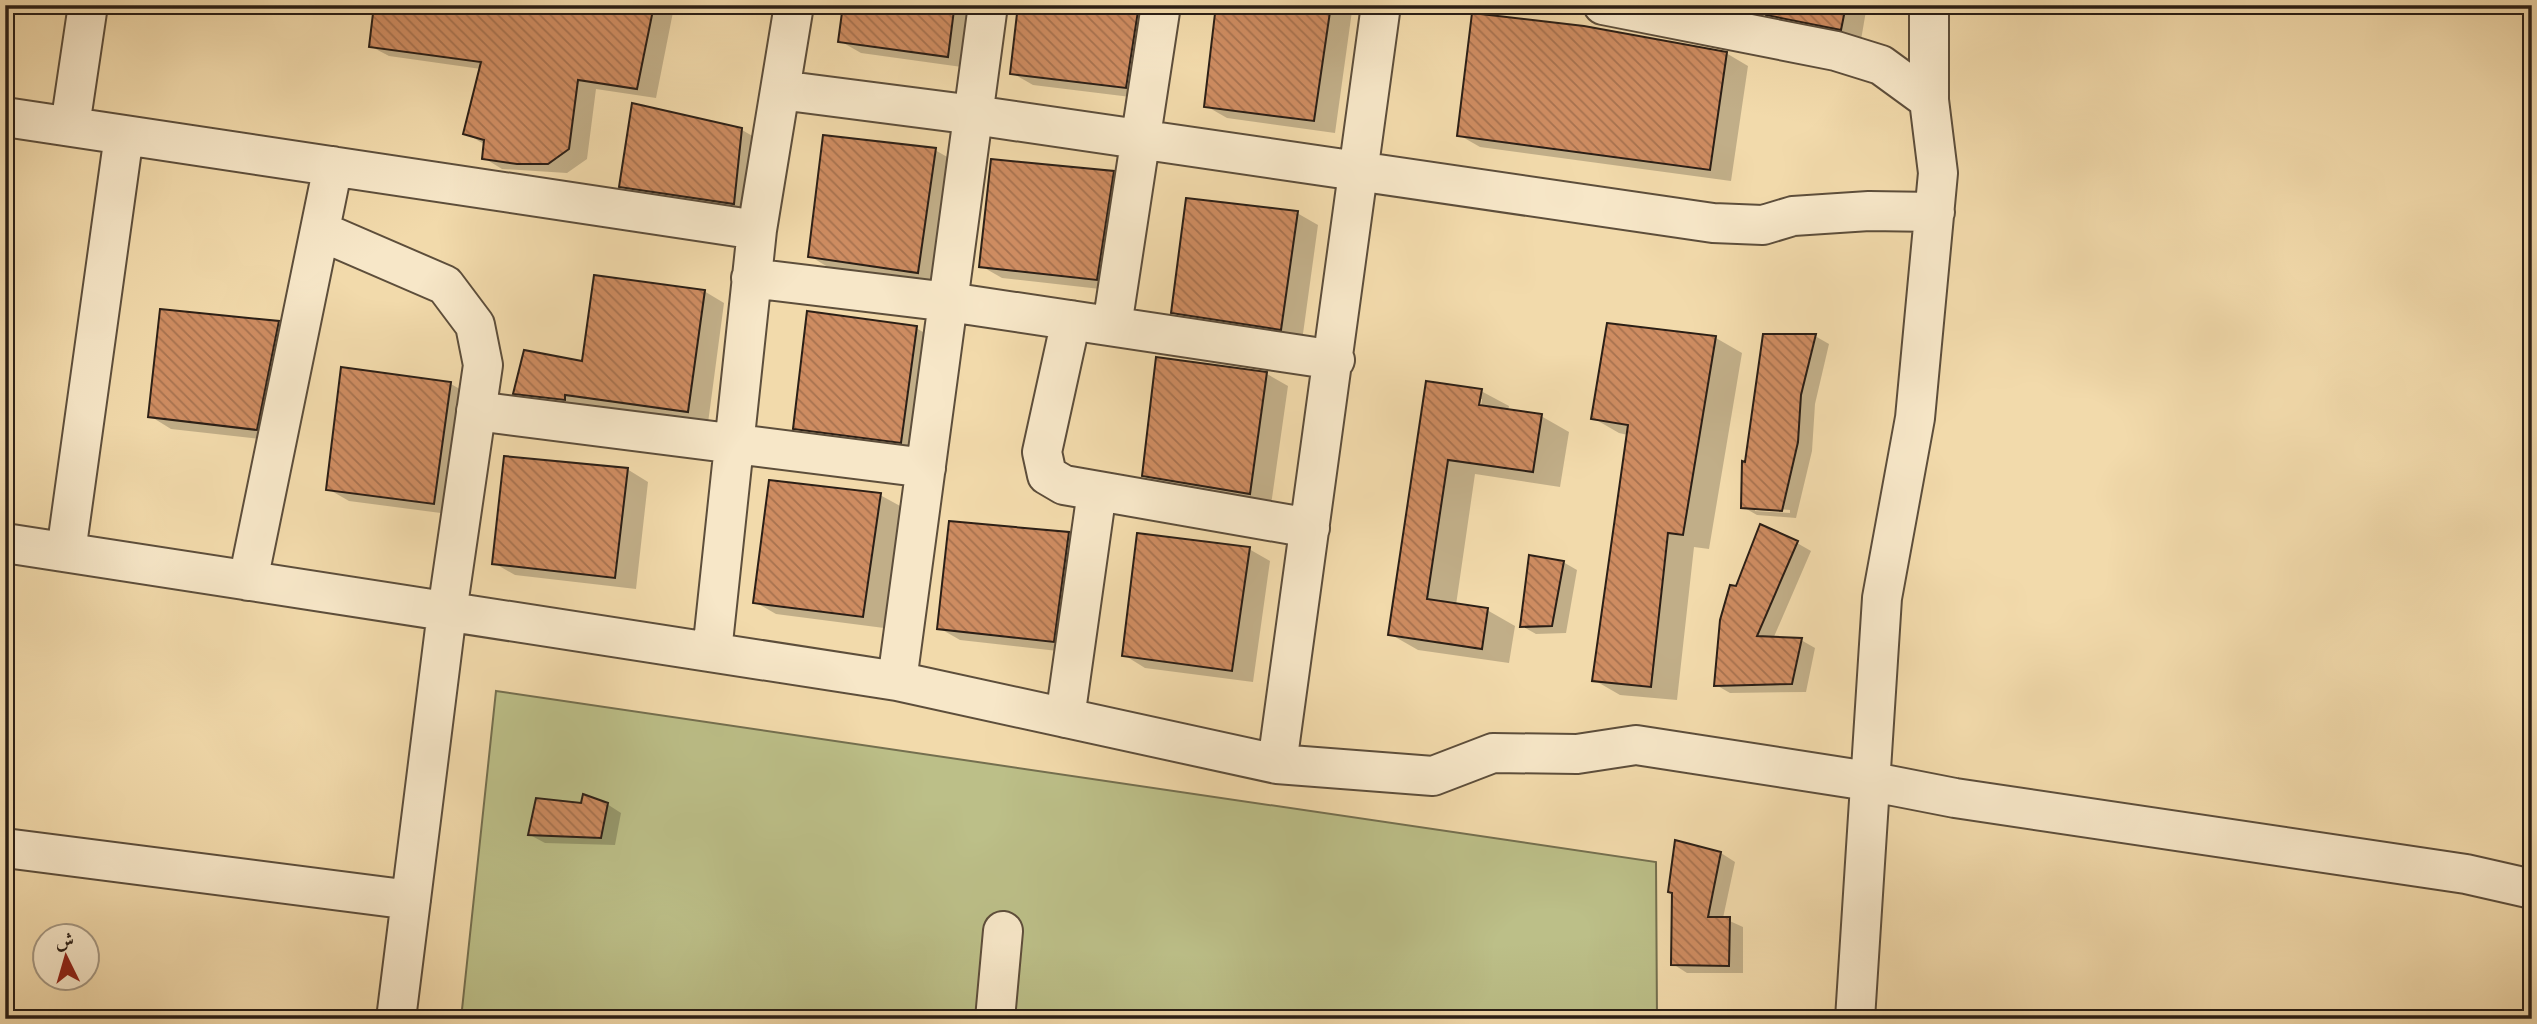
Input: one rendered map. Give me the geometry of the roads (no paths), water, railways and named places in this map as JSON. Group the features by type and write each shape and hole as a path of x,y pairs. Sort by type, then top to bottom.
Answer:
{"street":[{"path":"70,127 88,5"},
{"path":"712,652 757,230 794,5"},
{"path":"897,681 988,5"},
{"path":"1112,327 1143,140 1161,5"},
{"path":"1277,764 1335,360 1381,5"},
{"path":"1603,5 1836,51 1881,65 1929,100"},
{"path":"1855,1019 1868,780 1882,597 1915,418 1938,173 1929,100 1929,5"},
{"path":"780,90 974,115 1713,223 1762,225 1793,216 1868,211 1934,212"},
{"path":"5,117 757,230"},
{"path":"66,552 124,135"},
{"path":"248,581 333,166"},
{"path":"320,231 445,285 475,325 483,365 447,612 396,1019"},
{"path":"751,278 949,302 1335,360"},
{"path":"1071,320 1042,452 1047,475 1064,485 1310,528"},
{"path":"476,411 926,468"},
{"path":"1065,718 1097,491"},
{"path":"5,543 897,681 1277,764 1433,776 1493,752 1577,754 1636,745 1868,780 1955,798 2466,874 2532,889"},
{"path":"5,848 411,900"},
{"path":"995,1019 1003,931"}]}
